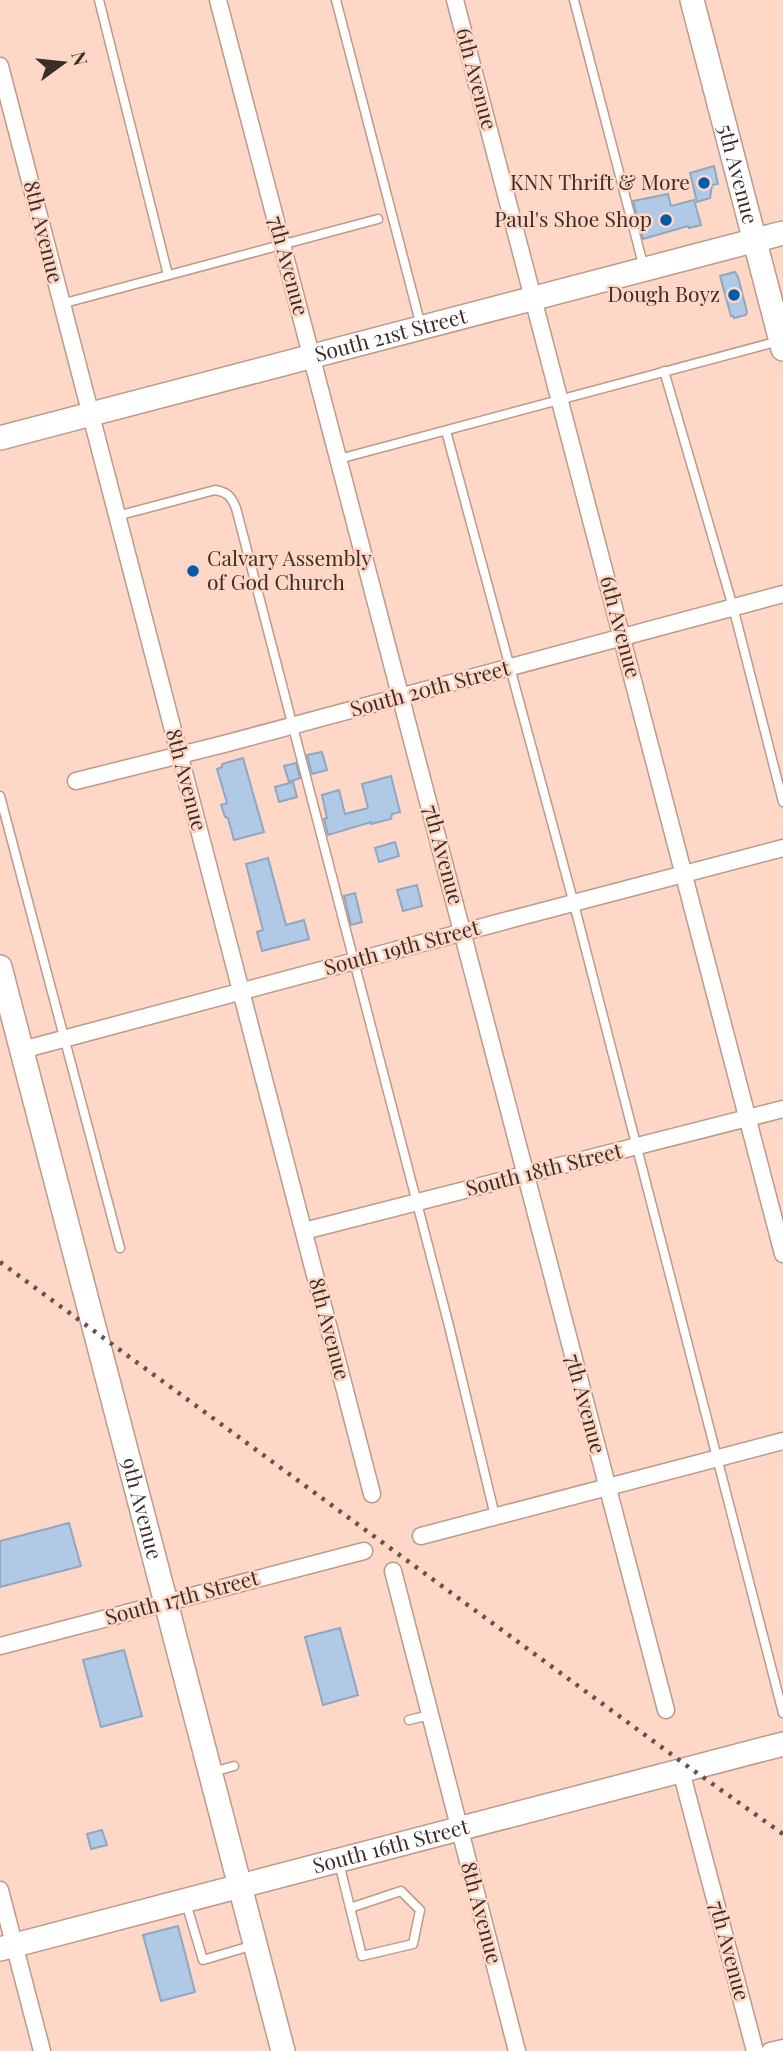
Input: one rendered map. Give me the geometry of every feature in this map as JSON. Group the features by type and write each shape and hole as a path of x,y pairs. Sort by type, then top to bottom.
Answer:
{"main road":[{"name":"5th Avenue","path":"692,0 782,343"},
{"name":"South 21st Street","path":"0,438 783,233"},
{"name":"9th Avenue","path":"0,967 283,2051"},
{"name":"South 16th Street","path":"7,1947 783,1744"}],"street":[{"name":"7th Avenue","path":"218,0 666,1710"},
{"name":"6th Avenue","path":"455,0 783,1254"},
{"name":"8th Avenue","path":"0,66 372,1494"},
{"name":"South 20th Street","path":"76,781 783,594"},
{"name":"South 19th Street","path":"22,1050 783,848"},
{"name":"South 18th Street","path":"304,1231 783,1109"},
{"path":"421,1536 783,1441"},
{"name":"South 17th Street","path":"0,1646 364,1550"},
{"name":"8th Avenue","path":"393,1572 517,2051"},
{"name":"7th Avenue","path":"681,1771 755,2051"},
{"path":"0,1890 7,1947 43,2051"},
{"path":"770,2051 783,2048"}],"lane":[{"path":"99,0 168,275"},
{"path":"336,0 422,327"},
{"path":"574,0 644,269"},
{"path":"61,304 378,219"},
{"path":"339,459 664,371 782,343"},
{"path":"664,371 733,607 783,802"},
{"path":"446,431 574,904 783,1713"},
{"path":"117,516 215,490 225,491 232,499 495,1516"},
{"path":"0,796 120,1248"},
{"path":"409,1720 430,1715"},
{"path":"210,1773 234,1766"},
{"path":"338,1860 350,1908 362,1956 413,1944 420,1910 401,1891 350,1908"},
{"path":"185,1900 202,1960 255,1945"}],"building":[{"path":"714,166 718,184 712,185 710,198 697,202 690,173"},
{"path":"668,194 671,206 694,200 701,225 643,239 633,201"},
{"path":"735,272 747,312 746,315 734,318 731,316 720,276"},
{"path":"322,752 327,770 312,774 307,755"},
{"path":"243,758 264,832 234,840 221,805 227,803 217,769 222,767 222,764"},
{"path":"296,763 300,778 289,782 284,766"},
{"path":"391,776 400,812 392,814 391,819 328,835 322,795 339,790 345,814 368,808 362,784"},
{"path":"293,782 297,797 279,802 275,787"},
{"path":"395,842 399,856 379,862 375,848"},
{"path":"268,858 286,925 304,920 309,939 262,951 257,932 263,930 246,864"},
{"path":"417,885 422,906 403,911 397,890"},
{"path":"355,893 362,922 351,925 344,896"},
{"path":"69,1523 81,1566 0,1587 0,1541"},
{"path":"340,1628 358,1695 323,1705 305,1637"},
{"path":"124,1650 142,1716 101,1727 83,1660"},
{"path":"102,1830 107,1845 91,1849 87,1834"},
{"path":"178,1926 195,1992 161,2001 143,1935"}],"railway":[{"path":"0,1262 783,1834"}],"place":[{"name":"KNN Thrift & More","path":"704,183"},
{"name":"Paul's Shoe Shop","path":"666,220"},
{"name":"Dough Boyz","path":"734,295"},
{"name":"Calvary Assembly of God Church","path":"193,571"}]}
